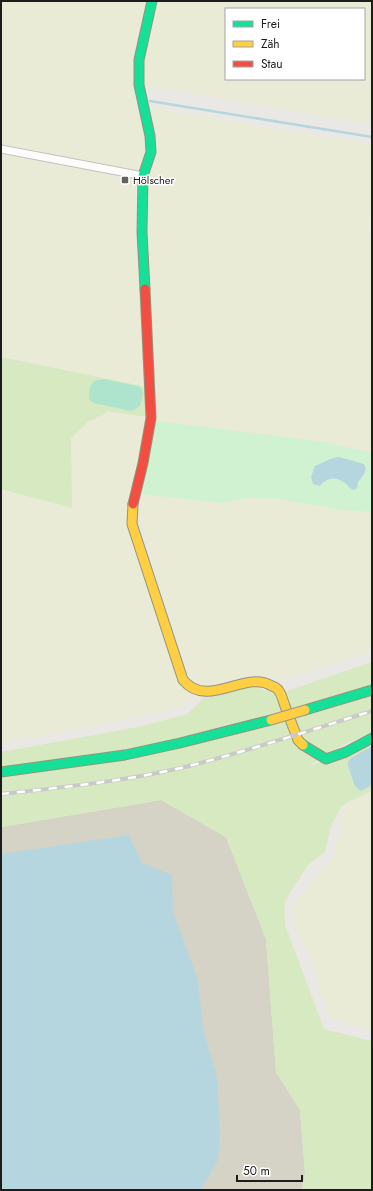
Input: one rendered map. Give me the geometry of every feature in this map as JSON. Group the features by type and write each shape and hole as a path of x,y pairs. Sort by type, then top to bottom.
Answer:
{"street":[{"path":"152,1 139,60 139,85 151,144 151,152 143,176 142,232 151,418 132,507 132,524 183,680 190,688 208,692 255,681 275,686 279,690 298,740 306,748 326,759 346,752 372,738"},
{"path":"1,149 143,176"},
{"path":"1,772 125,755 184,742 271,720 372,690"}],"shaded area":[{"path":"161,800 226,837 266,939 276,1072 300,1110 305,1173 302,1190 1,1190 1,827"}],"green space":[{"path":"1,1 148,1 140,31 133,87 143,134 144,153 138,171 1,144"},
{"path":"155,1 372,1 372,125 145,85 143,63"},
{"path":"151,107 268,128 372,144 372,215 369,224 372,250 372,453 326,442 156,421 147,212 149,176 154,154 155,139"},
{"path":"1,154 138,180 137,234 147,387 1,357"},
{"path":"1,357 147,387 147,417 106,411 105,414 88,422 71,438 72,508 1,489"},
{"path":"103,379 138,386 141,388 143,394 140,406 132,411 93,403 89,399 90,387 94,381"},
{"path":"105,411 147,417 139,467 127,520 179,684 193,696 185,706 157,713 37,737 1,742 1,489 72,508 71,438 88,422 105,414"},
{"path":"156,421 326,442 372,453 372,512 343,510 279,499 247,498 222,503 141,494"},
{"path":"141,494 222,503 246,498 279,499 343,510 372,512 372,651 279,681 259,674 206,686 194,683 188,677 140,520"},
{"path":"372,662 372,731 330,752 308,767 372,742 372,791 342,805 331,826 325,852 308,865 285,902 285,925 324,1029 372,1041 372,1190 302,1190 305,1173 300,1110 276,1072 266,939 226,837 161,800 1,827 1,752 138,727 188,714 204,697 253,687 273,692 287,691"},
{"path":"372,791 372,1030 330,1018 313,964 293,922 295,904 310,882 333,859 340,831 342,805"}],"water":[{"path":"339,457 364,464 366,469 357,484 358,486 356,489 353,490 343,481 336,479 329,479 320,486 313,484 311,477 315,466 330,459"},
{"path":"372,746 372,785 361,791 355,786 348,762 351,758"},
{"path":"129,835 142,863 172,875 173,911 198,980 203,1029 217,1077 220,1134 218,1160 201,1190 1,1190 1,854"}],"waterway":[{"path":"150,101 372,137"}],"railway":[{"path":"1,794 96,783 143,776 189,766 281,740 372,711"}],"traffic: fast":[{"path":"145,289 142,232 143,176 151,152 150,136 139,85 139,60 152,1"},
{"path":"305,710 372,690"},
{"path":"1,772 125,755 271,720"},
{"path":"303,745 326,759 346,752 372,738"}],"traffic: slow":[{"path":"133,504 132,524 183,680 193,688 204,691 215,691 250,682 261,682 274,687 281,694 298,740 303,745"},
{"path":"271,720 305,710"}],"traffic: jam":[{"path":"133,504 143,463 151,418 145,289"}],"place":[{"name":"Hölscher","path":"125,180"}]}
